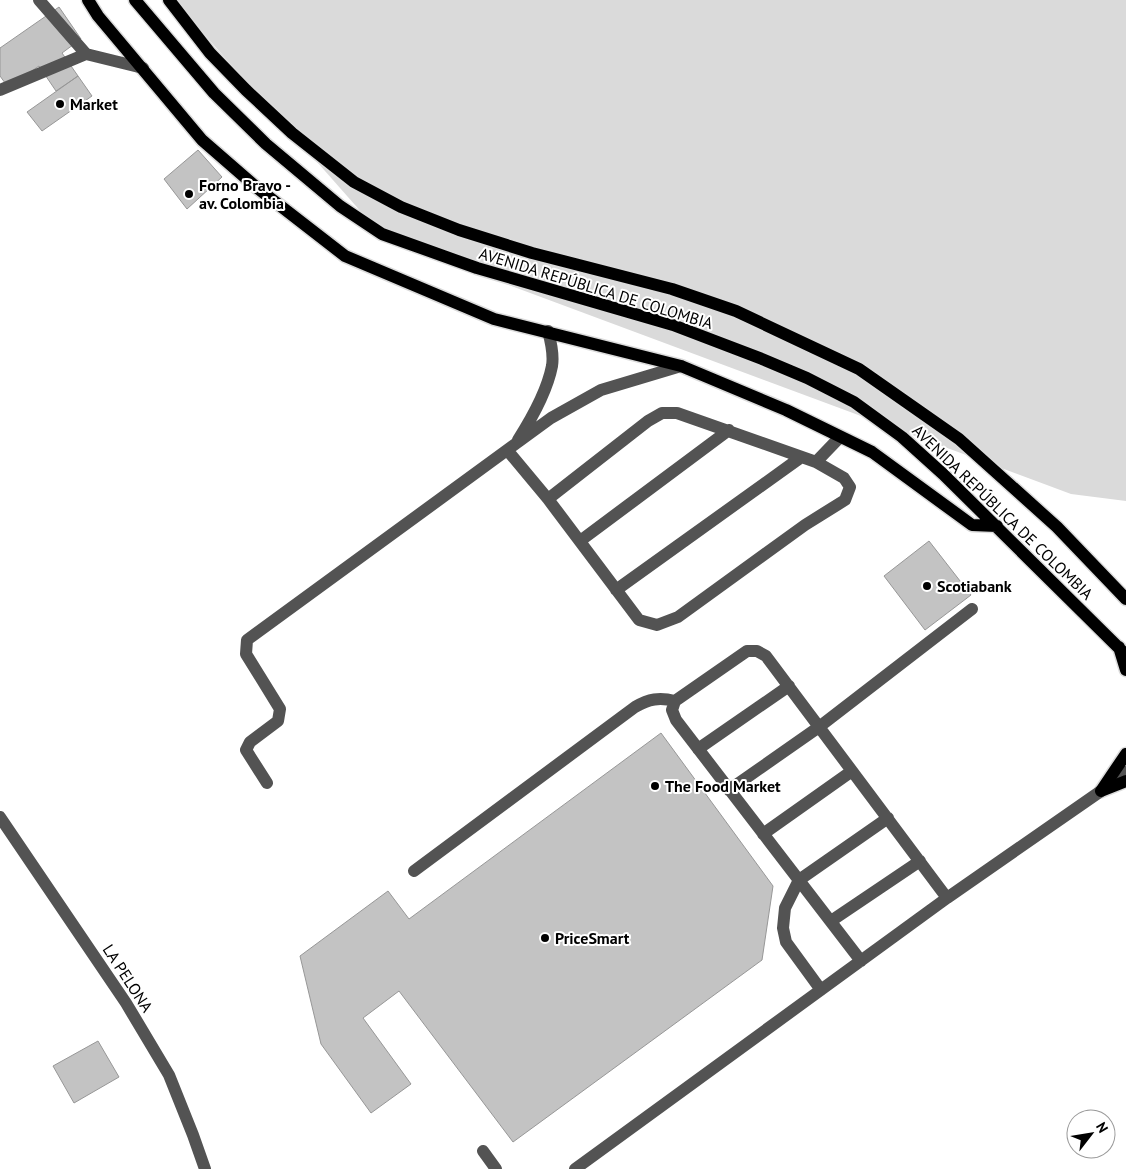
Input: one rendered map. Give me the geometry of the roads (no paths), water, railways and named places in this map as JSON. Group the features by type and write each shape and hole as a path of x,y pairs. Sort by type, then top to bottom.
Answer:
{"main road":[{"path":"88,0 98,16 202,140 256,187 345,256 494,319 548,331 681,366 786,410 872,452 972,525 997,526"},
{"name":"AVENIDA REPÚBLICA DE COLOMBIA","path":"135,0 214,93 266,144 340,206 382,234 477,268 673,325 807,378 854,402 902,436 997,526 1122,651"},
{"name":"AVENIDA REPÚBLICA DE COLOMBIA","path":"170,0 210,53 246,90 292,133 354,182 401,207 459,230 532,253 672,290 736,311 858,370 959,439 1057,527 1126,599"},
{"path":"1122,651 1126,670"},
{"path":"1101,791 1126,754"},
{"path":"1101,791 1126,781"}],"street":[{"path":"39,0 86,54 143,68"},
{"path":"0,90 86,54"},
{"path":"511,449 542,396 552,365 552,348 548,331"},
{"path":"267,783 246,750 250,742 278,721 280,709 246,654 246,640 511,449 551,418 601,390 681,366"},
{"path":"511,449 548,499 580,541 616,590 639,620 657,625 678,617 805,525 845,500 850,487 844,478 816,462 800,458 729,430 677,413 662,414 648,421 548,499"},
{"path":"580,541 729,430"},
{"path":"816,462 840,437"},
{"path":"616,590 800,458"},
{"path":"729,790 819,727 972,609"},
{"path":"861,961 676,720 672,710 675,701 748,651 757,651 766,656 948,898"},
{"path":"698,749 788,686"},
{"path":"414,871 635,707 648,700 664,698 675,701"},
{"path":"763,834 852,771"},
{"path":"575,1169 948,898 1126,772"},
{"name":"LA PELONA","path":"0,817 126,1003 169,1075 205,1169"},
{"path":"821,990 786,942 783,928 785,908 798,880 888,818"},
{"path":"831,921 920,861"},
{"path":"483,1151 496,1169"}],"place":[{"name":"Market","path":"60,104"},
{"name":"Forno Bravo - av. Colombia","path":"189,194"},
{"name":"Scotiabank","path":"927,586"},
{"name":"The Food Market","path":"655,786"},
{"name":"PriceSmart","path":"545,938"}]}
